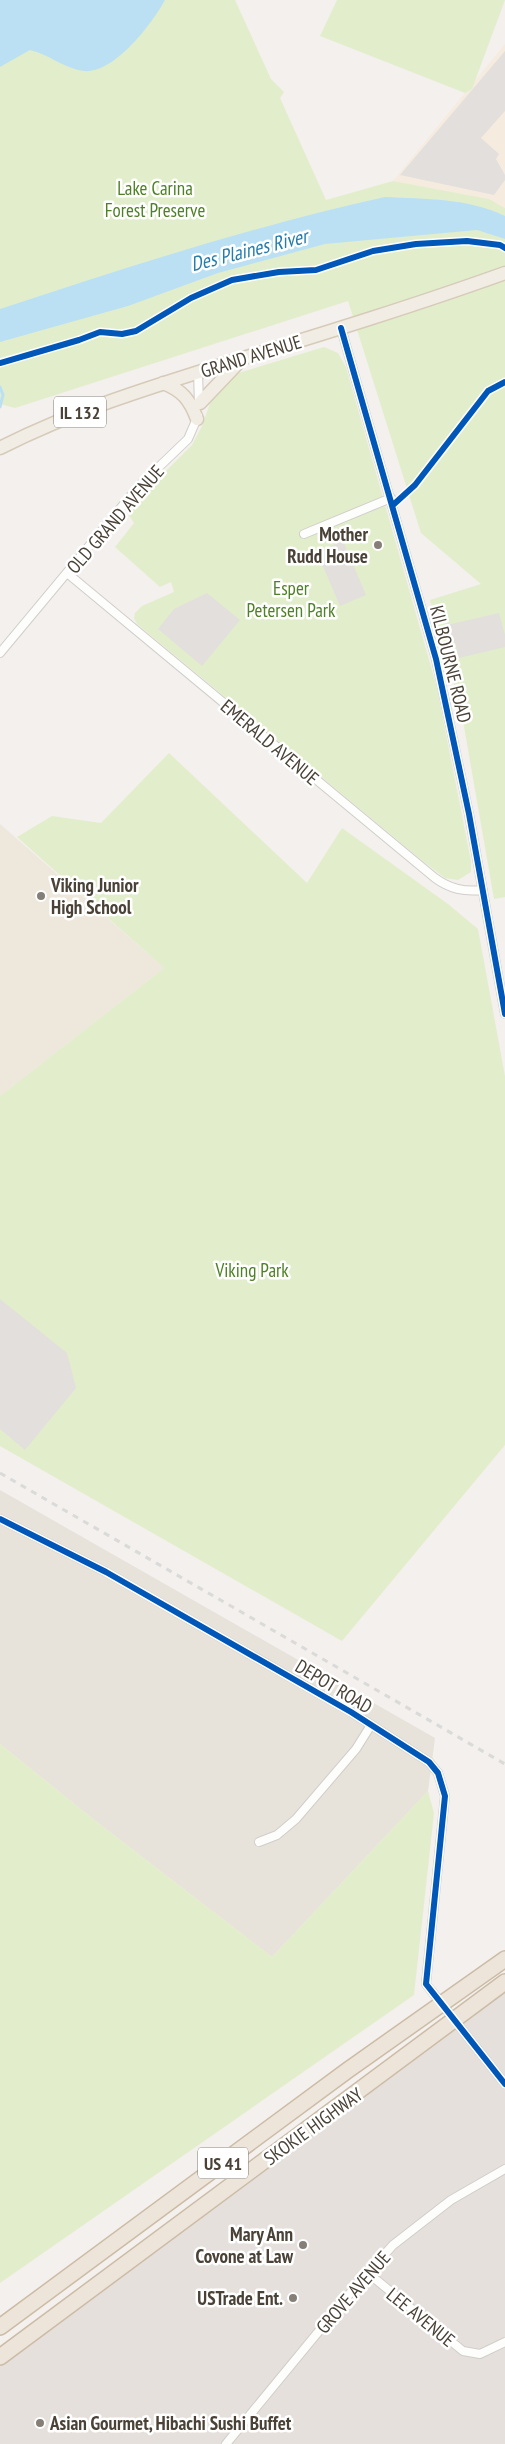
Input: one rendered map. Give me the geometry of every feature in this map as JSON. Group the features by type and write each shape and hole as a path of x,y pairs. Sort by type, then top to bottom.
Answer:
{"highway":[{"name":"SKOKIE HIGHWAY","path":"0,2327 505,1959"},
{"name":"SKOKIE HIGHWAY","path":"0,2357 505,1982"}],"main road":[{"name":"GRAND AVENUE","path":"0,448 73,414 163,382 341,328 505,273"},
{"path":"200,403 244,358"},
{"path":"163,382 177,388 186,396 197,419"}],"street":[{"name":"KILBOURNE ROAD","path":"341,328 436,659 483,890 505,1014"},
{"name":"OLD GRAND AVENUE","path":"0,653 139,486 184,444 197,419 200,403 198,372"},
{"path":"304,534 391,498"},
{"name":"EMERALD AVENUE","path":"67,573 435,878 446,886 457,889 470,892 483,890"},
{"name":"DEPOT ROAD","path":"0,1518 106,1572 423,1756 438,1773 445,1796 426,1984 505,2084"},
{"path":"259,1842 277,1835 296,1819 356,1749 370,1725"},
{"name":"GROVE AVENUE","path":"226,2444 393,2245 434,2212 505,2169"},
{"name":"LEE AVENUE","path":"368,2273 463,2351 480,2354 505,2342"}],"shaded area":[{"path":"505,44 505,208 488,199 393,181"},
{"path":"505,51 505,111 481,138 499,154 496,159 505,175 505,180 494,195 400,175"},
{"path":"343,541 366,595 340,606 317,552"},
{"path":"207,593 240,620 202,666 158,629 174,609"},
{"path":"499,613 505,635 505,647 459,658 455,642 450,643 447,625"},
{"name":"Viking Junior High School","path":"0,824 164,968 0,1096"},
{"path":"0,1299 67,1353 76,1388 25,1450 0,1429"},
{"path":"0,1490 435,1738 428,1791 272,1957 93,1819 0,1744"},
{"path":"505,1985 505,2444 0,2444 0,2357"}],"green space":[{"name":"Lake Carina Forest Preserve","path":"0,0 235,0 271,79 284,92 280,98 326,200 393,181 489,199 505,208 505,897 494,899 461,709 430,600 481,584 421,533 348,301 15,408 0,404"},
{"path":"337,0 505,0 472,89 465,93 320,36"},
{"name":"Esper Petersen Park","path":"324,347 338,353 346,367 437,688 471,861 471,872 458,880 445,878 419,858 137,624 134,618 135,613 142,606 174,592 171,582 160,587 115,547 134,523 129,515 130,507 192,445 202,426 214,392 235,374"},
{"name":"Viking Park","path":"169,753 307,883 342,828 448,904 478,929 505,1076 505,1445 342,1641 0,1446 0,1096 164,968 17,837 52,816 101,823"},
{"path":"0,1744 93,1819 272,1957 428,1791 434,1813 414,1995 0,2283"}],"water":[{"path":"0,0 165,0 151,22 131,46 107,65 96,70 84,71 70,68 30,50 0,67"},
{"name":"Des Plaines River","path":"385,197 446,200 491,210 505,216 505,239 477,230 325,244 218,273 128,306 0,342 0,309 239,234"}],"waterway":[{"path":"0,387 3,395 0,407"}],"railway":[{"path":"0,1473 505,1764"}],"cycle path":[{"path":"0,363 100,332 122,334 136,331 191,298 232,280 279,272 316,270 373,251 416,244 467,241 500,245 505,248"},
{"path":"341,328 436,659 469,814 505,1014"},
{"path":"393,505 415,485 488,391 505,382"},
{"path":"0,1519 106,1572 351,1712 429,1762 438,1773 445,1796 426,1984 505,2084"}],"place":[{"name":"Mother Rudd House","path":"378,545"},
{"name":"Viking Junior High School","path":"41,896"},
{"name":"Mary Ann Covone at Law","path":"303,2245"},
{"name":"USTrade Ent.","path":"293,2298"},
{"name":"Asian Gourmet, Hibachi Sushi Buffet","path":"40,2423"}]}
